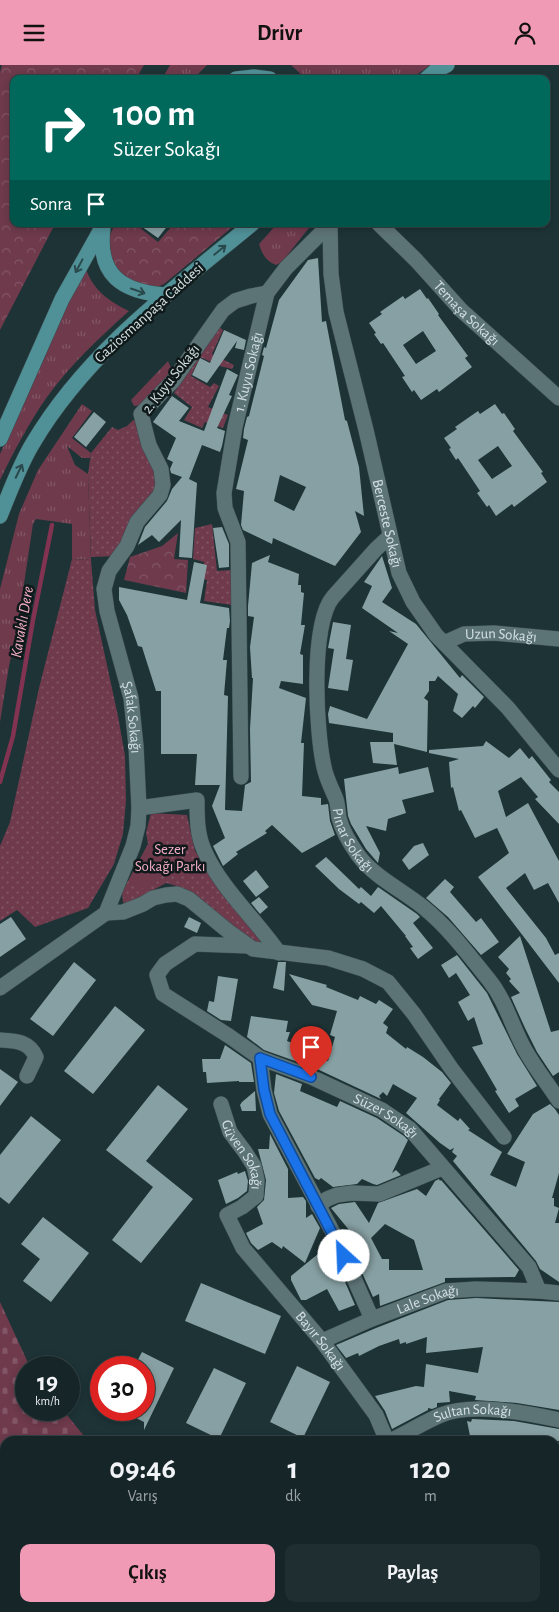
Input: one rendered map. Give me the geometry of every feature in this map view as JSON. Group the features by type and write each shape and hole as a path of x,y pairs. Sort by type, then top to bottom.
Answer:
{"main road":[{"path":"234,75 250,65"},
{"path":"430,75 447,65"},
{"path":"0,439 62,299 102,227"},
{"path":"104,227 102,250 110,273 119,282 130,288 146,294 166,295"},
{"name":"Gaziosmanpaşa Caddesi","path":"0,516 32,445 58,404 88,367 118,337 166,295 248,227"}],"street":[{"name":"1. Kuyu Sokağı","path":"241,777 238,542 225,508 224,493 235,427 267,293 286,268 327,227"},
{"name":"Berceste Sokağı","path":"330,227 331,275 336,312 399,573 413,602 436,635 508,708 559,770"},
{"name":"Temaşa Sokağı","path":"382,227 416,260 461,309 559,398"},
{"name":"2. Kuyu Sokağı","path":"108,571 127,546 138,522 160,495 163,485 161,469 149,445 141,414 173,381 224,310 235,301 267,293"},
{"name":"Pınar Sokağı","path":"390,536 332,597 323,613 317,656 317,705 324,768 337,801 339,819 358,855 375,871 443,924 464,947 492,983 510,1015 525,1050 559,1101"},
{"name":"Şafak Sokağı","path":"106,913 133,846 138,826 139,807 131,698 106,604 104,589 108,571"},
{"name":"Uzun Sokağı","path":"444,643 464,634 494,633 559,639"},
{"path":"139,807 197,800 200,836 204,850 222,881 279,953"},
{"path":"0,988 106,913 123,912 153,898 177,894 189,899 253,949 328,958 362,969 388,982 414,1014 451,1068 504,1137"},
{"name":"Süzer Sokağı","path":"248,946 196,945 165,965 157,975 163,994 260,1058 304,1074 382,1110 410,1129 442,1168 490,1220 528,1267 539,1291"},
{"path":"0,1040 18,1041 32,1048 36,1057 27,1076"},
{"path":"260,1058 264,1090 270,1114 337,1240 372,1319"},
{"name":"Güven Sokağı","path":"222,1104 230,1132 254,1166 257,1181 256,1196 242,1207 227,1215 243,1248"},
{"path":"318,1206 327,1199 337,1195 352,1193 379,1194 442,1168"},
{"name":"Bayır Sokağı","path":"243,1248 322,1341 376,1415 386,1436"},
{"name":"Lale Sokağı","path":"322,1341 372,1319 446,1291 476,1289 539,1291"},
{"path":"539,1291 559,1293"},
{"name":"Sultan Sokağı","path":"399,1436 442,1414 466,1409 500,1410 559,1420"}],"green space":[{"path":"2,65 144,65 138,75 10,75 10,227 53,227 0,330 0,72"},
{"path":"170,65 207,65 197,75 164,75"},
{"path":"291,65 430,65 416,75 302,75"},
{"path":"114,227 139,227 158,242 171,227 232,227 164,284 155,288 133,285 112,263 109,237"},
{"path":"274,227 310,227 282,262 276,265 265,257 259,244"},
{"path":"86,269 93,283 103,295 129,311 86,352 56,385 28,427 0,480 0,454 72,294"},
{"path":"217,325 223,330 212,354 234,365 232,369 200,357 191,376 210,387 214,383 219,386 208,407 228,415 223,428 205,422 202,428 184,420 192,407 174,393"},
{"path":"168,361 172,370 166,381 151,398 140,405 134,406 131,400"},
{"path":"82,404 92,411 72,438 91,453 90,458 82,458 67,446 75,465 88,474 91,560 72,559 72,524 36,519 33,524 17,630 0,722 0,589 19,514 38,470"},
{"path":"136,419 152,460 156,488 118,556 91,557 88,474 91,453 112,427 118,430"},
{"path":"212,524 217,571 231,570 232,605 204,601 207,580 196,577 203,574 204,562 193,559 195,528"},
{"path":"178,533 174,559 188,560 186,593 124,580 130,557 162,546"},
{"path":"72,559 91,560 95,610 125,756 126,801 123,834 114,864 88,908 35,927 17,910 0,921 0,846 10,822 39,688"},
{"name":"Sezer Sokağı Parkı","path":"151,813 187,815 195,851 224,892 260,937 260,942 256,945 177,886 166,883 135,900 123,902 122,892 148,844 146,833"},
{"path":"148,844 167,853 148,891 129,881"},
{"path":"0,1302 25,1356 15,1356 15,1421 72,1421 84,1436 0,1436"}],"building":[{"path":"142,227 167,227 158,238"},
{"path":"318,258 322,322 326,321 345,420 347,421 359,467 364,516 355,511 361,532 335,566 273,538 272,544 243,530 241,525 244,491 236,489 248,440 243,438 244,429 264,356 262,355 264,347 266,348 279,300 308,260","holes":["280,475 306,487 294,511 274,501"]},
{"path":"420,289 468,356 465,358 472,367 439,392 437,389 421,400 414,390 412,392 402,377 405,376 383,343 381,344 374,334 376,333 369,323 382,314 380,312 403,296 405,299","holes":["423,331 436,351 416,364 403,345"]},
{"path":"224,330 246,340 244,350 235,348 237,341 207,383 192,375 200,358 210,363"},
{"path":"227,369 238,375 229,395 232,396 217,428 225,431 220,452 202,445 189,479 197,483 192,558 179,557 181,520 159,542 152,535 138,545 145,527 167,501 172,489 182,477 171,473 170,469 173,462 167,459 176,438 153,422 172,396 189,408 179,421 204,431"},
{"path":"495,404 502,414 504,413 515,429 513,431 543,472 541,473 547,482 514,507 512,504 496,516 489,505 487,507 477,493 480,491 458,458 456,460 444,438 457,429 455,427 478,411 480,414","holes":["498,446 512,466 492,479 478,460"]},
{"path":"94,412 106,422 86,447 74,437"},
{"path":"222,527 229,544 229,567 219,568 213,528"},
{"path":"270,555 268,562 299,574 298,585 301,585 301,592 304,593 301,625 305,625 300,654 303,655 303,684 281,681 279,688 306,698 301,743 304,743 302,796 321,798 321,805 328,804 330,821 335,835 302,853 272,825 265,831 267,833 236,852 238,854 223,866 213,846 225,838 212,806 220,785 195,785 197,754 161,754 161,691 156,691 142,647 138,646 127,615 119,600 119,587 187,600 194,562 207,565 200,603 229,608 230,621 229,628 227,628 223,660 227,660 224,695 228,696 225,810 242,811 245,785 251,782 250,729 253,678 250,647 254,617 248,616 248,606 252,563"},
{"path":"382,556 392,588 382,602 416,624 460,678 462,675 484,697 475,708 473,706 462,718 453,711 458,694 438,676 435,681 429,681 429,691 424,698 428,701 427,752 394,744 397,765 373,763 370,742 393,742 393,733 329,723 328,714 330,706 367,719 408,644 389,631 398,633 362,608 372,586 364,582"},
{"path":"333,622 351,625 346,659 353,660 348,691 328,688 334,649 328,648"},
{"path":"486,741 509,758 520,748 529,759 532,756 551,780 549,782 559,792 559,824 535,799 538,797 521,777 498,791 506,817 528,803 559,861 559,903 548,883 534,890 525,873 506,888 546,938 555,955 559,953 559,983 478,877 509,853 497,828 475,838 461,810 459,811 453,787 451,788 449,762 459,759 429,753 429,750 483,746"},
{"path":"398,767 399,774 428,767 434,792 402,800 406,813 388,819 386,831 366,826 380,853 378,863 366,849 351,824 348,816 344,779"},
{"path":"423,843 429,855 409,870 402,860 414,846"},
{"path":"326,857 359,889 361,887 371,896 378,887 417,914 420,917 413,923 433,948 418,959 410,948 413,947 406,936 381,906 374,913 361,902 359,904 339,889 315,866"},
{"path":"256,870 269,887 256,897 243,881"},
{"path":"445,879 454,887 450,892 476,922 481,918 499,942 481,955 448,917 426,898"},
{"path":"259,897 268,907 260,914 251,903"},
{"path":"11,917 26,939 0,957 0,924"},
{"path":"189,917 201,923 197,933 184,927"},
{"path":"520,936 551,1032 559,1030 559,1072 553,1076 537,1052 525,1028 511,997 520,993 509,981 511,979 506,973 509,969 498,957"},
{"path":"457,955 487,993 517,1054 537,1086 515,1099 519,1106 509,1113 472,1047 483,1044 474,1017 468,1021 458,1002 470,995 456,973 449,978 441,965"},
{"path":"74,962 96,980 53,1036 30,1019"},
{"path":"278,962 286,962 284,991 273,988"},
{"path":"289,974 327,985 326,987 358,1000 360,996 376,1004 379,1000 393,1009 383,1023 388,1027 386,1033 406,1049 407,1047 423,1057 442,1072 451,1083 439,1099 437,1105 458,1121 460,1118 470,1129 468,1130 502,1152 490,1175 516,1187 525,1162 507,1154 533,1114 550,1104 555,1109 559,1115 559,1173 552,1198 554,1198 554,1206 559,1208 555,1223 559,1223 559,1282 540,1269 536,1261 453,1161 457,1156 452,1152 454,1148 450,1150 440,1143 406,1113 417,1098 393,1084 387,1096 383,1092 379,1096 381,1099 315,1068 264,1050 247,1037 251,1016 288,1021 286,1032 290,1032 287,1041 307,1048 306,1052 328,1061 335,1037 330,1035 337,1011 312,1005"},
{"path":"218,976 238,979 231,1021 221,1020 207,1011 209,1001 214,1002"},
{"path":"115,1006 145,1030 93,1094 64,1071"},
{"path":"225,1045 251,1063 254,1082 207,1083 206,1072 203,1072 202,1059 220,1059"},
{"path":"0,1069 18,1082 0,1106"},
{"path":"276,1074 302,1084 300,1091 337,1107 340,1101 377,1118 404,1136 408,1140 392,1173 396,1170 401,1175 377,1185 362,1179 357,1184 333,1187 321,1178 319,1180 315,1178 279,1111 274,1093"},
{"path":"158,1085 188,1109 146,1161 193,1199 141,1263 112,1240 153,1187 106,1150"},
{"path":"255,1091 256,1111 242,1111 240,1105"},
{"path":"31,1116 61,1140 9,1204 0,1197 0,1155"},
{"path":"270,1134 288,1169 288,1198 303,1197 306,1201 306,1218 312,1214 320,1228 305,1263 283,1246 282,1249 272,1242 258,1250 251,1243 246,1233 263,1224 257,1207 264,1200 266,1180 258,1149 269,1149"},
{"path":"245,1171 248,1181 247,1191 226,1204 218,1180 237,1172 238,1174"},
{"path":"441,1180 519,1270 515,1277 445,1278 445,1282 380,1306 379,1294 373,1297 344,1233 349,1230 331,1208 339,1204 355,1202 369,1223 378,1203 417,1189 426,1196 435,1181","holes":["385,1224 414,1240 423,1270 389,1270 389,1259 382,1259 371,1238"]},
{"path":"43,1217 89,1253 51,1302 23,1281 40,1259 21,1244"},
{"path":"329,1245 355,1305 339,1311 327,1289 306,1300 301,1300 291,1280 291,1276"},
{"path":"201,1283 281,1316 265,1354 185,1321"},
{"path":"476,1298 559,1302 559,1410 517,1403 475,1400 476,1396 449,1391 450,1402 437,1403 437,1407 428,1408 428,1410 392,1429 385,1411 375,1396 416,1386 424,1387 426,1364 478,1373 483,1347 426,1353 427,1337 406,1344 406,1342 400,1344 399,1339 359,1356 358,1353 346,1358 336,1345 448,1300"},
{"path":"142,1352 150,1356 140,1356"},
{"path":"155,1358 174,1368 155,1407"},
{"path":"297,1366 330,1382 304,1436 299,1436 270,1422"},
{"path":"214,1368 246,1383 220,1436 213,1436 186,1423"},
{"path":"472,1419 514,1421 559,1429 559,1436 470,1436 467,1421 471,1422"},
{"path":"142,1421 148,1421 144,1430 144,1422"}],"waterway":[{"name":"Kavaklı Dere","path":"0,782 13,736 52,525"}],"route":[{"path":"311,1077 260,1058 264,1090 270,1114 344,1256"}]}
